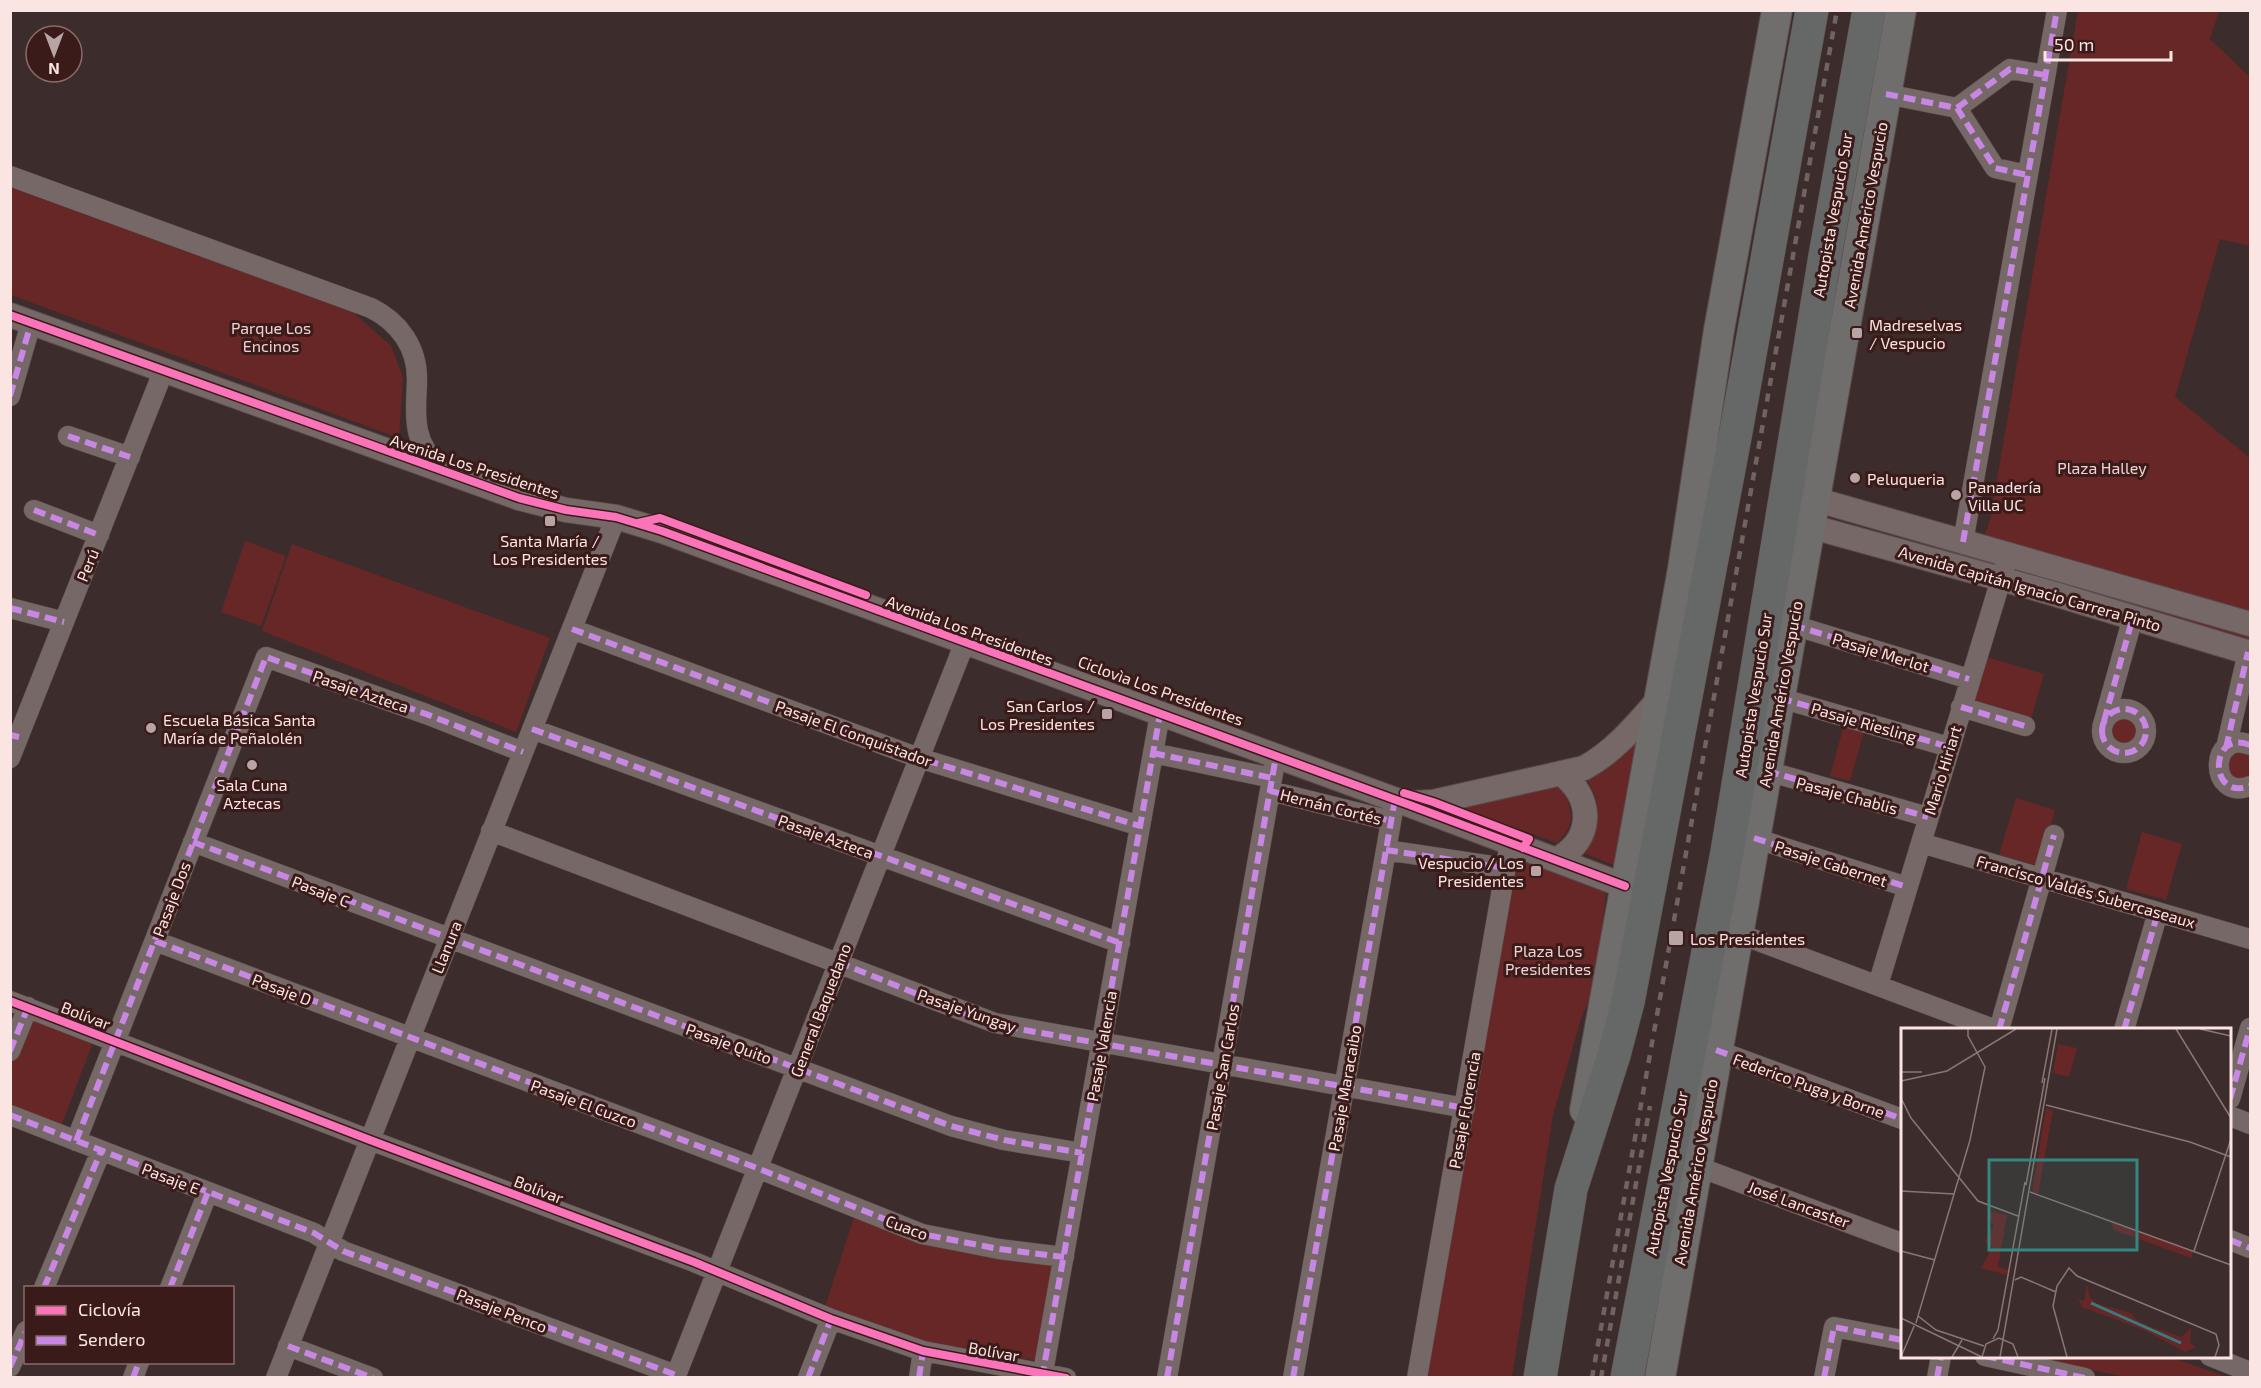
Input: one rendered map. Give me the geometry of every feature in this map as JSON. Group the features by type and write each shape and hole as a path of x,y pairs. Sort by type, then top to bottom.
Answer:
{"highway":[{"path":"1804,56 1805,10"},
{"path":"1540,1377 1571,1189 1614,1055 1628,1002 1735,437 1812,10"},
{"name":"Autopista Vespucio Sur","path":"1627,1377 1727,852 1825,256 1869,10"}],"main road":[{"path":"1571,1189 1696,496 1719,330 1777,10"},
{"name":"Avenida Américo Vespucio","path":"1660,1377 1901,10"}],"street":[{"path":"1963,542 2057,10"},
{"path":"1957,108 2010,69 2045,75"},
{"path":"1886,94 1957,108 1995,168 2027,175"},
{"name":"Avenida Los Presidentes","path":"10,176 371,308 389,319 404,335 414,356 418,432 424,448 441,471"},
{"name":"Avenida Los Presidentes","path":"21,319 441,471 548,506 616,517 685,540 1160,714 1273,775 1398,808 1510,843 1625,886"},
{"path":"10,396 21,319"},
{"name":"Perú","path":"10,758 15,736 64,622 164,372"},
{"path":"68,436 130,457"},
{"path":"34,510 99,535"},
{"name":"Avenida Capitán Ignacio Carrera Pinto","path":"1812,513 1963,542 2250,624"},
{"name":"Avenida Capitán Ignacio Carrera Pinto","path":"1812,513 2001,579 2249,652"},
{"name":"Llanura","path":"276,1377 616,517"},
{"name":"Mario Hiriart","path":"1878,985 2008,554"},
{"path":"10,608 64,622"},
{"path":"2104,721 2133,617"},
{"name":"Pasaje Merlot","path":"1793,625 1970,679"},
{"name":"Pasaje El Conquistador","path":"572,629 919,758 1140,826"},
{"name":"General Baquedano","path":"675,1376 965,642"},
{"path":"2249,652 2226,748 2218,761 2220,776 2232,787 2250,786"},
{"name":"Pasaje Azteca","path":"266,657 426,714 523,752"},
{"name":"Pasaje Dos","path":"76,1141 266,657"},
{"name":"Pasaje Riesling","path":"1780,698 1949,747"},
{"name":"Avenida Los Presidentes","path":"1398,808 1578,770 1598,760 1620,741 1659,699"},
{"path":"1961,707 2025,726"},
{"name":"Pasaje Valencia","path":"1043,1375 1160,714"},
{"name":"Pasaje Azteca","path":"532,729 1120,943"},
{"path":"2226,748 2239,743 2250,745"},
{"name":"Hernán Cortés","path":"1153,753 1273,775 1398,808"},
{"name":"Pasaje Chablis","path":"1767,771 1928,818"},
{"path":"1557,860 1572,849 1585,823 1580,794 1561,773"},
{"name":"Pasaje San Carlos","path":"1167,1377 1273,775"},
{"name":"Pasaje Maracaibo","path":"1293,1377 1386,850 1398,808"},
{"name":"Pasaje Yungay","path":"492,831 995,1023 1465,1108"},
{"path":"1998,1028 2054,835"},
{"name":"Pasaje Cabernet","path":"1754,838 1907,887"},
{"name":"Pasaje C","path":"193,842 449,940"},
{"name":"Pasaje Florencia","path":"1416,1377 1510,843"},
{"name":"Francisco Valdés Subercaseaux","path":"1921,843 2250,939"},
{"name":"Hernán Cortés","path":"1386,850 1505,868"},
{"path":"2124,1028 2158,912"},
{"path":"1737,933 1995,1028"},
{"name":"Pasaje Quito","path":"449,940 967,1131 1004,1140 1082,1153"},
{"name":"Pasaje D","path":"155,941 410,1038"},
{"path":"10,1051 19,1004"},
{"name":"Bolívar","path":"19,1004 694,1262 831,1319 923,1351 1043,1375 1066,1377"},
{"path":"2231,1092 2250,1028"},
{"name":"Pasaje El Cuzco","path":"410,1038 758,1168"},
{"name":"Federico Puga y Borne","path":"1716,1050 1901,1119"},
{"name":"Pasaje E","path":"10,1115 314,1233 329,1242"},
{"path":"2231,1117 2250,1124"},
{"path":"44,1286 101,1151"},
{"name":"José Lancaster","path":"1696,1166 1901,1243"},
{"name":"Cuaco","path":"758,1168 922,1234 999,1249 1064,1257"},
{"path":"170,1286 208,1192"},
{"path":"2231,1241 2250,1248"},
{"name":"Pasaje Penco","path":"329,1242 354,1255 675,1376"},
{"path":"808,1377 831,1319"},
{"path":"1824,1377 1834,1327 1901,1340"},
{"path":"10,1367 24,1336"},
{"path":"288,1346 373,1377"},
{"path":"919,1377 923,1351"},
{"path":"1937,1377 1941,1358"},
{"path":"1995,1358 2085,1377"},
{"path":"2215,1358 2250,1372"}],"green space":[{"name":"Plaza Halley","path":"2078,11 2219,11 2210,39 2250,77 2250,246 2220,239 2175,397 2250,458 2249,614 1984,538 1990,520"},
{"name":"Parque Los Encinos","path":"10,187 354,313 391,346 403,377 399,438 11,295"},
{"path":"245,541 286,556 261,626 221,612"},
{"path":"292,544 550,638 516,732 262,631"},
{"path":"2017,567 2250,633 2250,645 2014,572"},
{"path":"1986,657 2044,674 2031,719 1974,703"},
{"path":"2124,715 2136,719 2140,731 2136,743 2124,747 2112,743 2108,731 2112,719"},
{"path":"1844,725 1864,731 1850,781 1830,776"},
{"path":"1642,726 1618,867 1579,851 1592,831 1598,814 1595,796 1584,774"},
{"path":"2231,752 2250,752 2250,779 2245,781 2230,777 2225,762"},
{"path":"1549,782 1565,793 1571,814 1570,825 1557,843 1449,804"},
{"path":"2016,798 2055,810 2039,866 1999,855"},
{"path":"2142,832 2182,844 2166,900 2126,889"},
{"name":"Plaza Los Presidentes","path":"1514,856 1606,892 1597,981 1581,1019 1553,1115 1512,1377 1422,1378"},
{"path":"29,1016 94,1040 61,1126 11,1104 10,1068"},
{"path":"856,1211 1054,1259 1039,1361 919,1342 825,1307"},
{"path":"2031,1358 2173,1358 2227,1377 2127,1377"}],"railway":[{"path":"1592,1378 1837,10"},
{"path":"1601,1378 1650,1106"}],"marked path":[{"path":"1963,542 2057,10"},
{"path":"1957,108 2010,69 2045,75"},
{"path":"1886,94 1957,108 1995,168 2027,175"},
{"path":"10,396 31,323"},
{"path":"68,436 130,457"},
{"path":"34,510 99,535"},
{"path":"10,608 64,622"},
{"path":"2104,721 2133,617"},
{"path":"1793,625 1969,679"},
{"path":"572,629 919,758 1140,826"},
{"path":"2226,748 2248,652"},
{"path":"76,1141 266,657 426,714 523,752"},
{"path":"1780,698 1949,747"},
{"path":"1961,707 2025,726"},
{"path":"2124,709 2139,716 2146,731 2139,746 2124,753 2109,746 2102,731 2109,716 2124,709"},
{"path":"1042,1378 1160,714"},
{"path":"532,729 1120,943"},
{"path":"10,735 19,737"},
{"path":"2250,745 2237,743 2227,746 2221,755 2219,765 2221,776 2227,784 2236,788 2250,786"},
{"path":"1153,753 1272,778"},
{"path":"1167,1378 1276,756"},
{"path":"1767,771 1928,817"},
{"path":"1270,791 1391,821"},
{"path":"1293,1378 1395,799"},
{"path":"2000,1028 2054,835"},
{"path":"1754,838 1907,887"},
{"path":"193,842 951,1126 1004,1140 1082,1153"},
{"path":"1386,850 1505,868"},
{"path":"2125,1028 2158,912"},
{"path":"155,941 757,1168 922,1234 999,1249 1064,1257"},
{"path":"838,962 969,1015 1019,1029 1465,1108"},
{"path":"10,1051 28,1007"},
{"path":"2231,1095 2250,1028"},
{"path":"1716,1050 1901,1119"},
{"path":"10,1115 314,1233 343,1251 676,1375"},
{"path":"45,1286 101,1151"},
{"path":"171,1286 208,1192"},
{"path":"2231,1240 2250,1248"},
{"path":"808,1378 831,1319"},
{"path":"1824,1378 1834,1327 1901,1340"},
{"path":"10,1367 24,1336"},
{"path":"288,1346 373,1378"},
{"path":"919,1378 923,1351"},
{"path":"1937,1378 1941,1358"},
{"path":"1994,1358 2085,1378"},
{"path":"133,1378 138,1364"}],"cycle path":[{"path":"10,315 519,498 566,510 616,517 662,531 1625,886"},
{"path":"638,523 660,518 866,595"},
{"path":"1404,793 1529,839 1523,848"},
{"path":"10,1001 694,1262 831,1319 923,1351 1066,1378"}],"place":[{"name":"Madreselvas / Vespucio","path":"1857,333"},
{"name":"Peluqueria","path":"1855,478"},
{"name":"Panadería Villa UC","path":"1956,495"},
{"name":"Santa María / Los Presidentes","path":"550,521"},
{"name":"San Carlos / Los Presidentes","path":"1107,714"},
{"name":"Escuela Básica Santa María de Peñalolén","path":"151,728"},
{"name":"Sala Cuna Aztecas","path":"252,765"},
{"name":"Vespucio / Los Presidentes","path":"1536,871"},
{"name":"Los Presidentes","path":"1676,938"}]}
